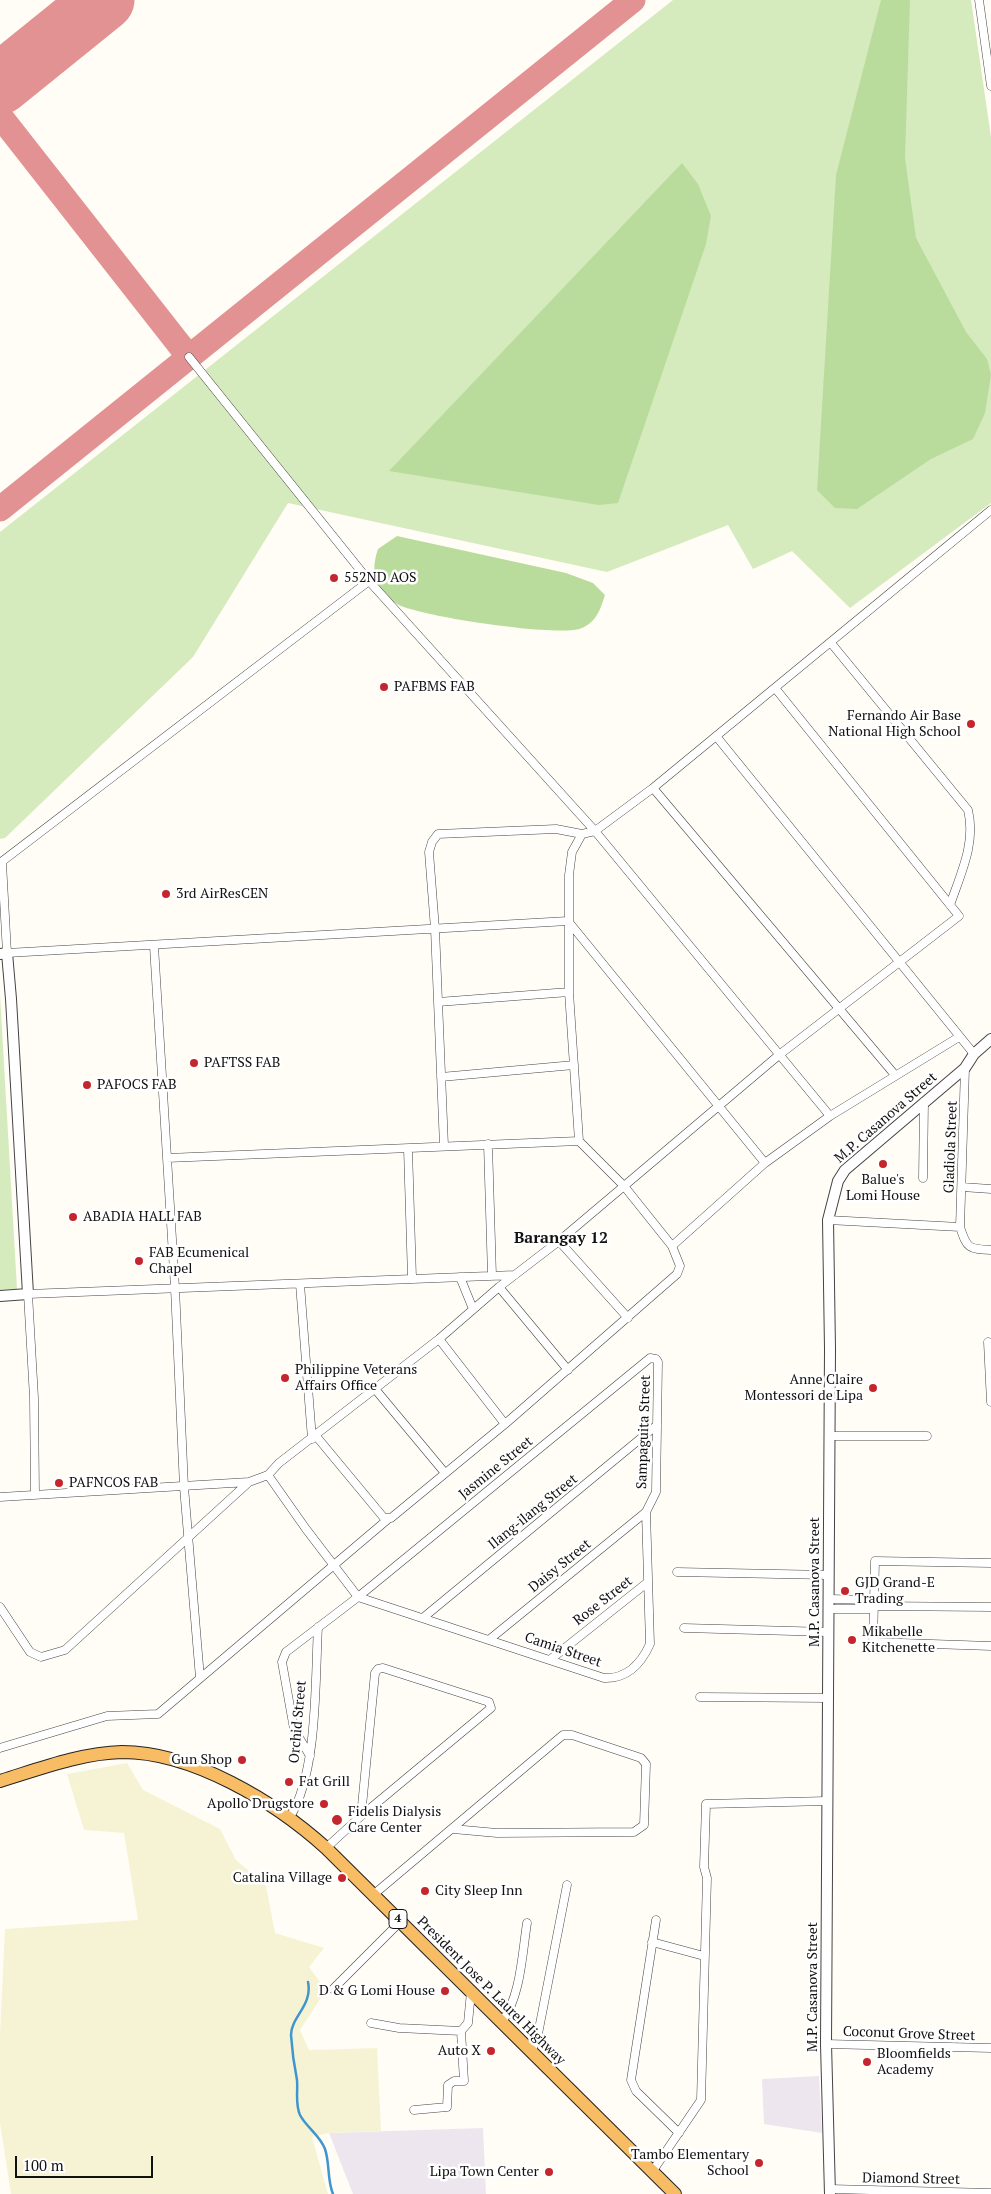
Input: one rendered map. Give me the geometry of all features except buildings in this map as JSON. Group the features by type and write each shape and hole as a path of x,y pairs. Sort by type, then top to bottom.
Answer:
{"highway":[{"name":"President Jose P. Laurel Highway","path":"0,1781 40,1768 86,1757 122,1752 144,1753 198,1768 290,1817 326,1848 401,1921 675,2194"}],"street":[{"path":"979,0 991,86"},
{"path":"189,357 368,582 595,831 830,1116"},
{"path":"444,1146 435,929 429,852 432,842 438,834 556,829 582,834 595,831 653,788 991,510"},
{"path":"35,1494 34,1398 4,953 1,863 202,707 368,582"},
{"path":"831,643 968,810 972,825 972,840 950,904"},
{"path":"0,1497 249,1482 268,1475 279,1463 314,1438 439,1339 499,1287 559,1241 779,1055 959,916 775,688"},
{"path":"716,736 959,1038 974,1054"},
{"path":"653,788 895,1075"},
{"path":"0,1748 107,1716 158,1714 388,1520 506,1424 677,1274 680,1266 672,1246 624,1186 579,1141 569,992 568,921 572,852 582,834"},
{"path":"4,953 154,946 568,921"},
{"path":"568,921 765,1163"},
{"path":"154,946 175,1288 184,1487 200,1678"},
{"path":"438,1002 569,992"},
{"path":"672,1246 765,1163 830,1116 959,1038"},
{"name":"M.P. Casanova Street","path":"830,2192 826,2044 829,1632 828,1220 838,1181 845,1170 965,1068 974,1054 991,1039"},
{"path":"441,1077 574,1066"},
{"name":"Gladiola Street","path":"960,1228 965,1068"},
{"path":"923,1178 924,1102"},
{"path":"167,1158 579,1141"},
{"path":"488,1144 492,1276"},
{"path":"408,1149 412,1278"},
{"path":"962,1188 991,1189"},
{"path":"828,1220 960,1228 965,1244 973,1249 991,1250"},
{"path":"559,1241 628,1318"},
{"path":"0,1296 515,1275"},
{"path":"460,1278 473,1309"},
{"path":"300,1284 314,1438 384,1518 388,1520"},
{"path":"499,1287 568,1370"},
{"path":"439,1339 506,1424"},
{"path":"988,1342 991,1402"},
{"name":"Sampaguita Street","path":"646,1512 656,1492 658,1426 658,1362 656,1359 650,1358"},
{"name":"Jasmine Street","path":"310,1756 294,1728 282,1662 286,1652 358,1597 650,1358"},
{"path":"375,1389 445,1474"},
{"name":"Ilang-ilang Street","path":"424,1618 658,1426"},
{"path":"829,1436 927,1436"},
{"path":"268,1475 358,1597"},
{"path":"0,1607 30,1652 41,1656 65,1650 249,1482"},
{"name":"Camia Street","path":"358,1597 604,1678 617,1678 626,1673 644,1657 650,1644 646,1512"},
{"name":"Daisy Street","path":"490,1639 646,1512"},
{"path":"991,1563 875,1561 872,1605 873,1642 991,1646"},
{"path":"677,1572 829,1575"},
{"name":"Rose Street","path":"550,1659 648,1582"},
{"path":"829,1604 991,1607"},
{"name":"Orchid Street","path":"290,1817 301,1795 310,1756 318,1627"},
{"path":"684,1628 829,1632"},
{"path":"326,1848 361,1816 491,1708 489,1702 383,1668 378,1669 375,1673 361,1816"},
{"path":"700,1697 828,1698"},
{"path":"373,1895 408,1864 453,1829 507,1780 563,1735 572,1735 641,1758 646,1764 644,1825 634,1832 497,1833 453,1829"},
{"path":"652,2172 701,2100 707,1878 704,1867 706,1804 827,1801"},
{"path":"532,2052 538,2034 567,1885"},
{"path":"656,1920 631,2080 636,2091 679,2133"},
{"path":"333,1988 401,1921"},
{"path":"502,2022 508,2013 518,1984 528,1923"},
{"path":"652,1942 704,1956"},
{"path":"414,2110 447,2107 448,2085 454,2081 464,2080 461,2031 468,2023 471,1992"},
{"path":"371,2023 399,2028 461,2031"},
{"name":"Coconut Grove Street","path":"826,2044 991,2048"},
{"name":"Diamond Street","path":"830,2192 991,2193"}],"shaded area":[{"path":"127,1763 143,1790 220,1829 236,1860 266,1886 275,1933 324,1948 309,1967 326,1990 300,2030 309,2050 377,2048 381,2131 329,2133 312,2137 328,2194 11,2194 0,2123 0,2032 5,1929 138,1920 124,1833 84,1830 67,1774"},
{"path":"819,2076 822,2133 764,2124 762,2079"},
{"path":"483,2128 486,2194 353,2194 329,2133"}],"green space":[{"path":"673,0 971,0 991,137 991,503 850,608 792,551 753,569 728,525 607,572 288,503 193,657 5,838 0,839 0,532"},
{"path":"881,0 910,0 905,158 916,238 966,332 987,359 991,375 985,413 973,439 931,459 857,509 835,508 817,490 836,175"},
{"path":"682,163 698,184 711,216 706,244 618,503 599,505 389,471"},
{"path":"397,536 566,573 593,583 605,595 595,618 591,622 582,628 569,630 520,628 489,624 459,620 410,609 390,599 379,587 376,580 374,565 378,549"},
{"path":"0,995 17,1289 0,1290"}],"waterway":[{"path":"308,1982 309,1990 305,2004 294,2022 291,2035 297,2080 298,2107 300,2115 323,2144 328,2160 333,2194"}],"taxiway":[{"path":"0,509 633,0"},
{"path":"0,116 189,357"}],"runway":[{"path":"0,84 104,0"}],"place":[{"name":"552ND AOS","path":"334,578"},
{"name":"PAFBMS FAB","path":"384,687"},
{"name":"Fernando Air Base National High School","path":"971,724"},
{"name":"3rd AirResCEN","path":"166,894"},
{"name":"PAFTSS FAB","path":"194,1063"},
{"name":"PAFOCS FAB","path":"87,1085"},
{"name":"Balue's Lomi House","path":"883,1164"},
{"name":"ABADIA HALL FAB","path":"73,1217"},
{"name":"FAB Ecumenical Chapel","path":"139,1261"},
{"name":"Philippine Veterans Affairs Office","path":"285,1378"},
{"name":"Anne Claire Montessori de Lipa","path":"873,1388"},
{"name":"PAFNCOS FAB","path":"59,1483"},
{"name":"GJD Grand-E Trading","path":"845,1591"},
{"name":"Mikabelle Kitchenette","path":"852,1640"},
{"name":"Gun Shop","path":"242,1760"},
{"name":"Fat Grill","path":"289,1782"},
{"name":"Apollo Drugstore","path":"324,1804"},
{"name":"Fidelis Dialysis Care Center","path":"337,1820"},
{"name":"Catalina Village","path":"342,1878"},
{"name":"City Sleep Inn","path":"425,1891"},
{"name":"D & G Lomi House","path":"445,1991"},
{"name":"Auto X","path":"491,2051"},
{"name":"Bloomfields Academy","path":"867,2062"},
{"name":"Tambo Elementary School","path":"759,2163"},
{"name":"Lipa Town Center","path":"549,2172"}],"district":[{"name":"Barangay 12","path":"561,1238"}]}
